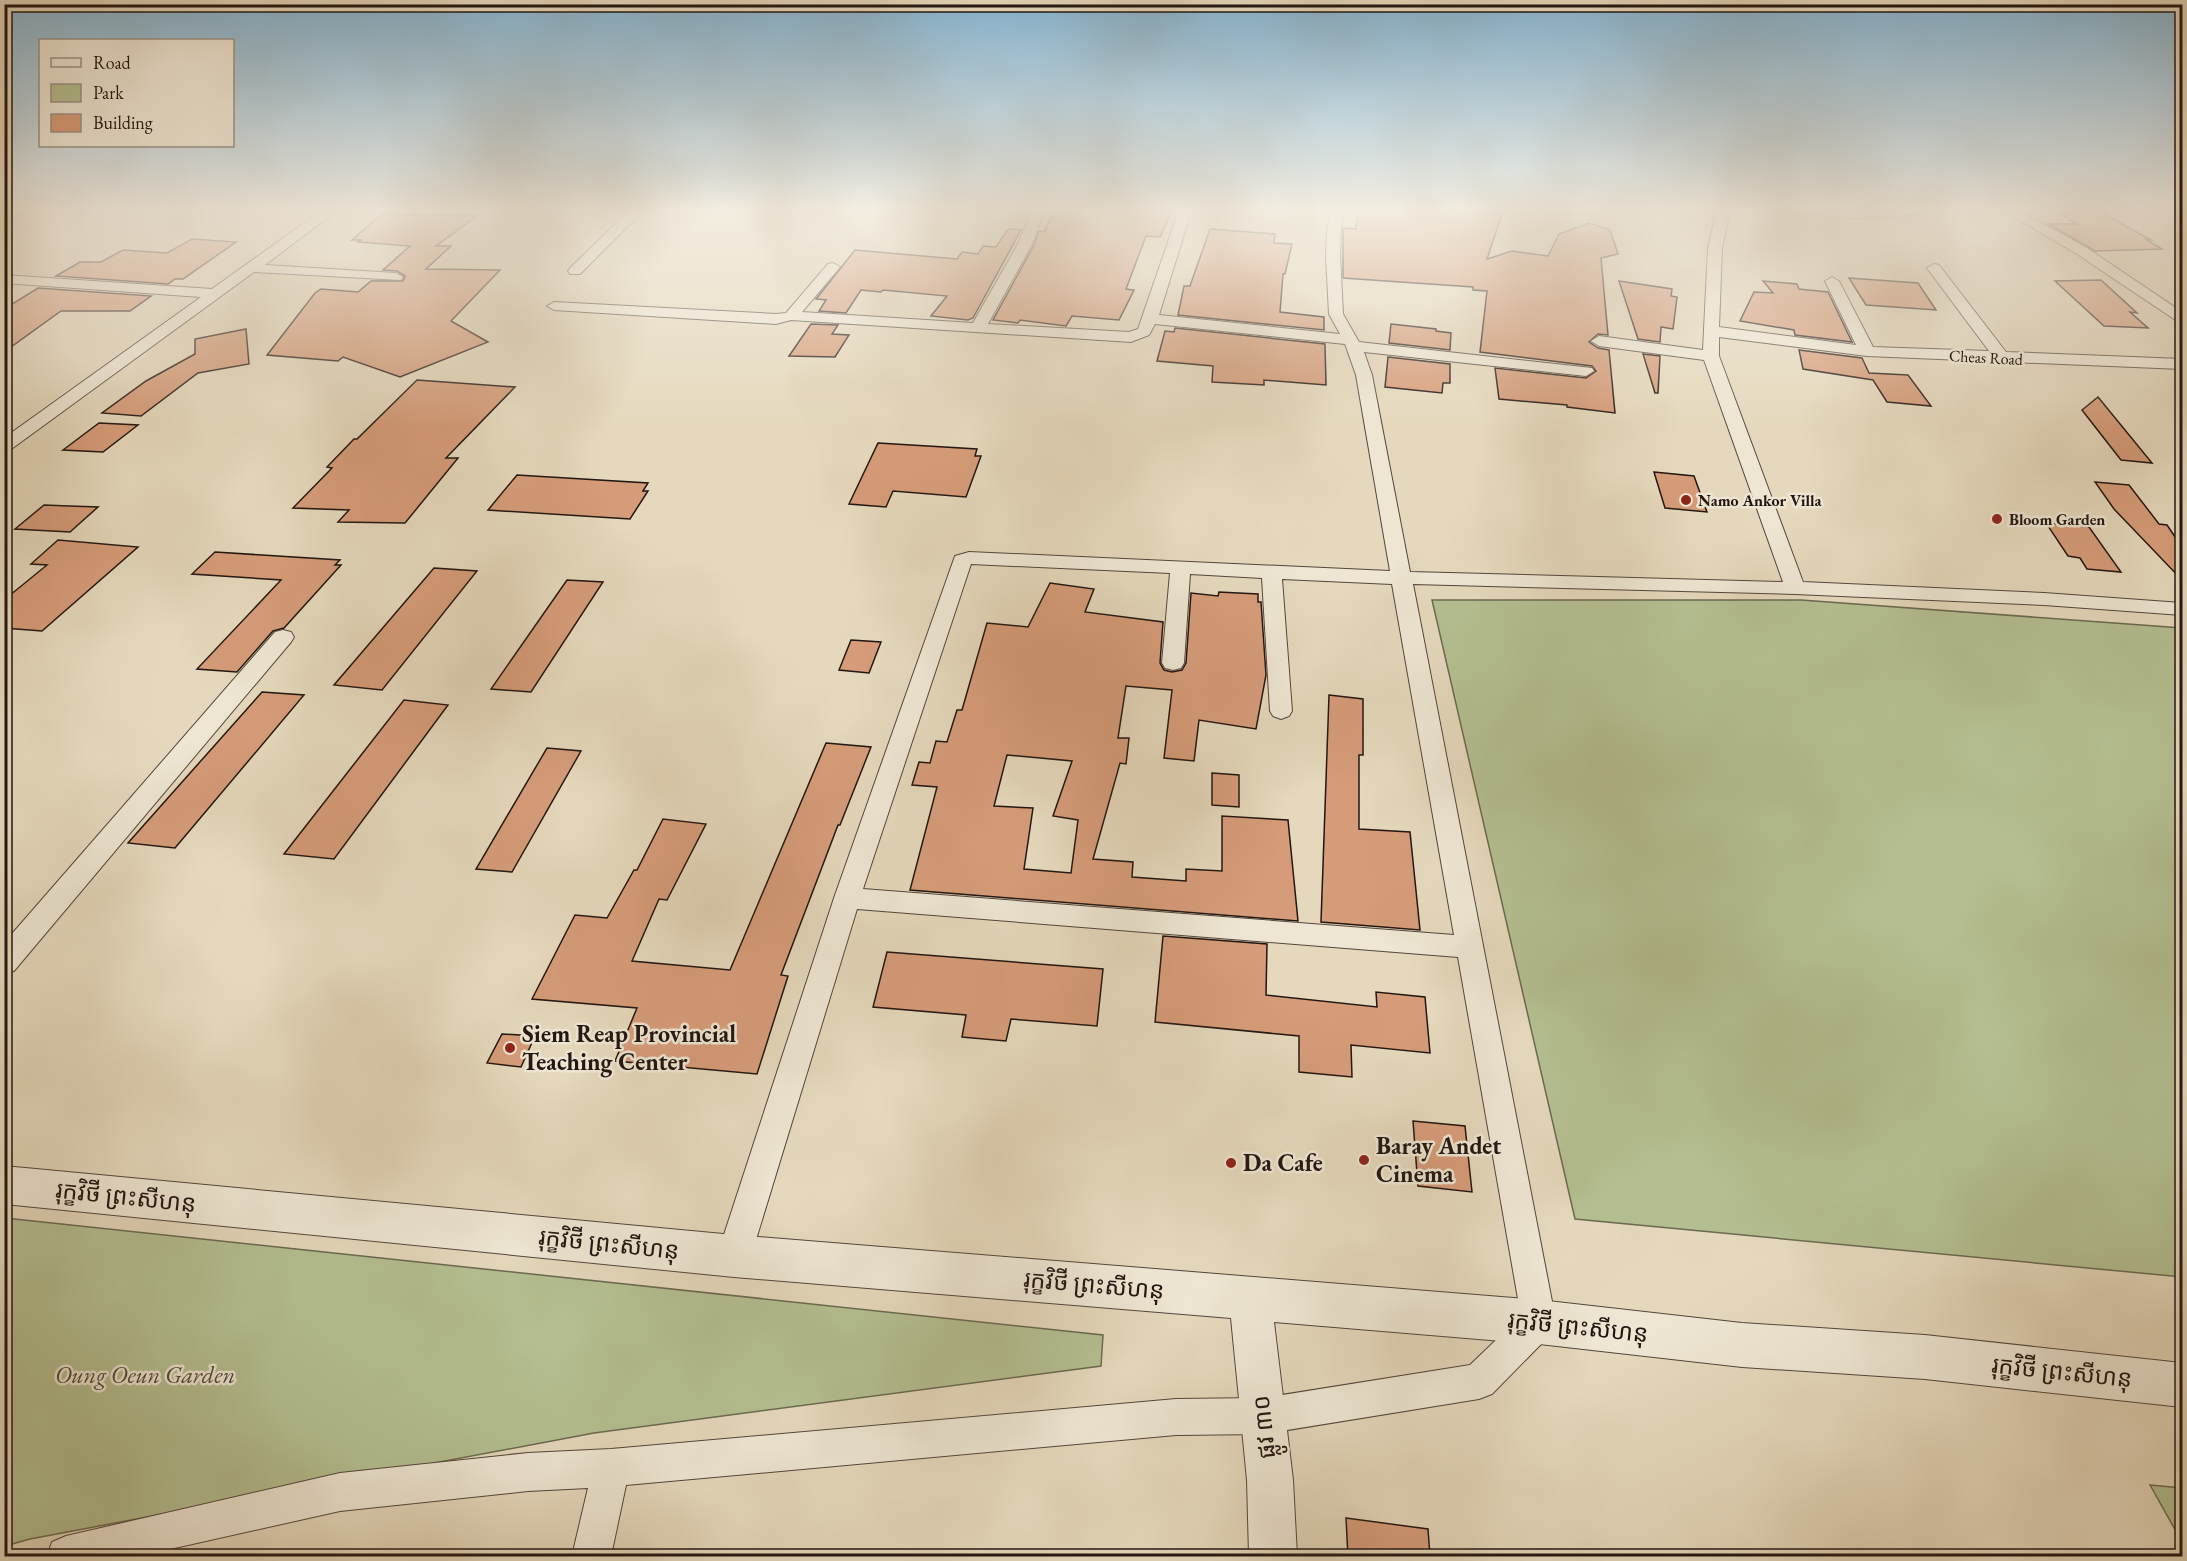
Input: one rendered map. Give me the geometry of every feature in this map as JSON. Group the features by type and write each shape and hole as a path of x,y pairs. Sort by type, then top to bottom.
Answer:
{"street":[{"path":"44,282 214,294"},
{"path":"4,446 231,282"},
{"path":"791,316 820,282"},
{"path":"979,326 1004,282"},
{"path":"554,306 776,319 791,316 1137,336 1144,332 1150,319 1162,282"},
{"path":"66,1557 131,1539 340,1492 528,1472 611,1468 1176,1417 1263,1416 1479,1381 1539,1322 1364,375 1352,343 1336,314 1334,282"},
{"path":"1713,282 1712,356 1796,588"},
{"path":"1832,282 1868,351"},
{"path":"1944,282 2002,358"},
{"path":"2128,282 2182,318"},
{"path":"1150,319 1586,371"},
{"name":"Cheas Road","path":"1711,331 1868,351 2182,364"},
{"path":"1599,341 1712,356"},
{"path":"734,1256 847,898 962,560 969,558 1401,578 1796,588 2044,599 2182,609"},
{"path":"1173,663 1180,568"},
{"path":"1272,572 1281,711"},
{"path":"4,963 284,637"},
{"path":"847,898 1469,947"},
{"name":"រុក្ខវិថី ព្រះសីហនុ","path":"4,1185 734,1256 1539,1322 1742,1344 1925,1357 2182,1385"},
{"name":"ផ្លូវ ៣០","path":"1250,1298 1270,1480 1273,1557"},
{"path":"592,1557 611,1468"}],"green space":[{"path":"1432,600 1801,600 2182,628 2182,1277 1575,1219"},
{"name":"Oung Oeun Garden","path":"5,1218 1103,1335 1101,1366 594,1433 30,1539 5,1546"},
{"path":"2150,1485 2182,1488 2182,1542"}],"building":[{"path":"138,282 171,282 168,284"},
{"path":"370,282 489,282 451,321 488,342 400,377 343,357 338,361 267,355 315,293 321,289 358,292"},
{"path":"830,282 993,282 973,318 968,320 931,316 947,296 861,290 846,313 819,311 826,300 816,299"},
{"path":"1014,282 1129,282 1126,289 1134,290 1119,320 1072,316 1066,326 1020,320 1018,323 993,320"},
{"path":"1191,282 1282,282 1280,312 1324,317 1324,330 1178,315 1184,286 1190,286"},
{"path":"1399,282 1603,282 1608,335 1598,334 1589,342 1598,348 1609,350 1615,413 1567,407 1567,405 1499,399 1495,368 1586,378 1596,371 1592,366 1480,352 1487,291 1473,290 1473,287"},
{"path":"1619,282 1672,289 1671,296 1677,297 1673,329 1661,327 1660,342 1638,339"},
{"path":"1764,282 1797,284 1799,289 1828,292 1852,342 1795,335 1794,330 1740,321 1754,292 1773,293"},
{"path":"1851,282 1918,283 1936,310 1866,305"},
{"path":"2056,282 2103,282 2137,313 2130,312 2148,328 2104,326"},
{"path":"38,288 151,296 130,311 61,311 4,352 4,309"},
{"path":"811,324 838,325 832,334 849,335 835,357 789,356"},
{"path":"1391,324 1451,333 1450,350 1389,343"},
{"path":"1175,328 1325,344 1326,385 1264,380 1264,385 1212,382 1213,366 1157,361 1165,331 1174,332"},
{"path":"246,329 249,364 198,373 141,416 102,413 146,381 195,354 195,339"},
{"path":"1799,350 1862,358 1869,373 1908,375 1931,406 1887,402 1873,380 1803,369"},
{"path":"1643,354 1660,356 1658,393 1655,393"},
{"path":"1388,357 1450,364 1450,383 1443,383 1442,393 1385,387"},
{"path":"417,380 515,387 446,458 458,458 405,523 338,522 349,510 293,508 332,468 327,467 354,439 357,439"},
{"path":"2098,397 2152,463 2121,460 2082,410"},
{"path":"99,423 138,425 103,452 63,450"},
{"path":"878,443 977,449 975,456 981,456 966,497 893,491 886,507 849,504"},
{"path":"1654,472 1694,476 1707,512 1665,508"},
{"path":"517,475 648,483 643,491 648,491 630,519 488,510"},
{"path":"2095,482 2129,485 2159,524 2167,525 2182,547 2182,580 2114,509"},
{"path":"44,505 98,507 70,532 15,529"},
{"path":"2046,523 2089,527 2121,572 2087,569 2080,558 2068,556"},
{"path":"58,540 138,547 42,631 4,628 4,600 47,565 31,564"},
{"path":"215,552 340,560 335,565 341,565 284,628 273,631 237,672 197,669 281,580 192,574"},
{"path":"434,568 477,571 382,690 334,685"},
{"path":"567,580 603,582 531,692 491,689"},
{"path":"1050,583 1094,589 1085,612 1163,622 1160,663 1164,670 1172,672 1182,670 1186,663 1191,593 1218,596 1219,592 1258,594 1258,602 1261,602 1266,675 1256,729 1199,720 1194,761 1164,758 1172,690 1126,686 1118,738 1129,738 1126,764 1120,763 1093,859 1133,862 1132,877 1186,881 1186,869 1222,871 1222,816 1288,820 1298,921 910,890 937,787 912,785 919,762 930,763 936,741 947,742 957,710 962,710 987,623 1028,627","holes":["1007,755 1072,761 1053,816 1078,820 1071,873 1024,869 1033,808 994,806"]},
{"path":"851,640 881,642 869,673 839,670"},
{"path":"262,692 304,695 175,848 128,843"},
{"path":"1329,695 1363,699 1363,755 1359,755 1359,829 1410,832 1420,930 1321,922"},
{"path":"404,700 448,705 334,859 284,854"},
{"path":"826,743 871,747 840,825 838,825 781,975 788,976 757,1074 615,1061 637,1008 532,999 575,915 607,918 634,870 637,870 663,819 706,824 667,900 659,899 632,961 730,970"},
{"path":"547,748 581,751 512,872 476,869"},
{"path":"1212,773 1239,775 1239,807 1212,805"},
{"path":"1163,936 1267,944 1266,995 1377,1007 1376,992 1425,997 1430,1053 1351,1045 1352,1077 1299,1072 1299,1036 1155,1022"},
{"path":"887,952 1103,969 1097,1026 1011,1019 1006,1041 962,1037 966,1015 873,1007"},
{"path":"502,1034 535,1036 521,1067 487,1063"},
{"path":"1413,1121 1465,1126 1472,1192 1418,1186"},
{"path":"1346,1518 1428,1529 1430,1557 1348,1557"}],"place":[{"name":"Namo Ankor Villa","path":"1686,500"},
{"name":"Bloom Garden","path":"1997,519"},
{"name":"Siem Reap Provincial Teaching Center","path":"510,1048"},
{"name":"Baray Andet Cinema","path":"1364,1160"},
{"name":"Da Cafe","path":"1231,1163"}]}
